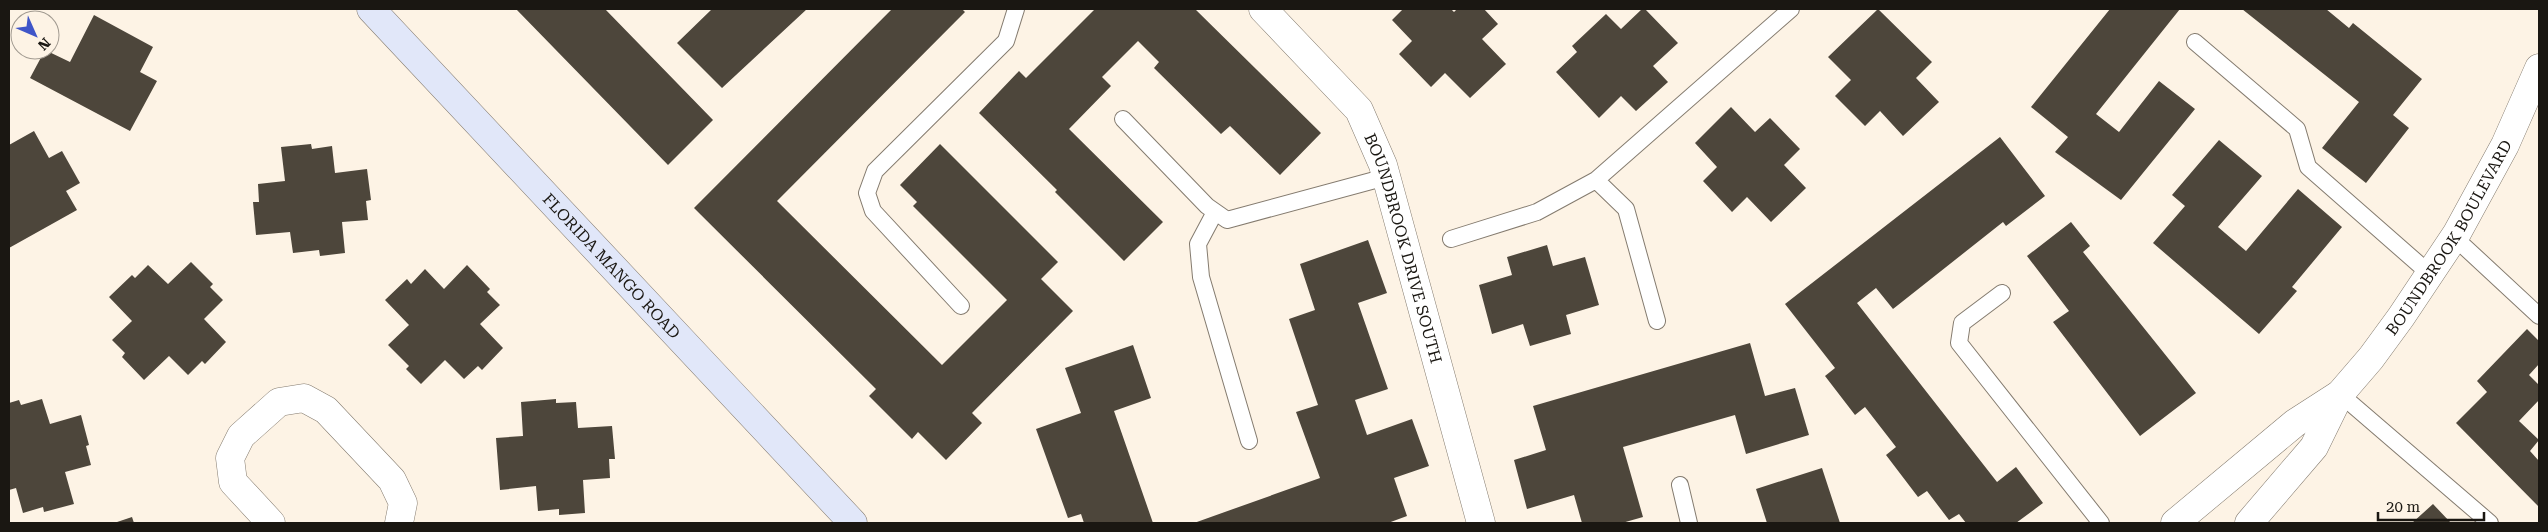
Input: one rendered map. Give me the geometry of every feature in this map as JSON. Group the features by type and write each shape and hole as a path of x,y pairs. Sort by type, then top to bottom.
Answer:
{"street":[{"name":"FLORIDA MANGO ROAD","path":"371,9 853,523"},
{"name":"BOUNDBROOK DRIVE SOUTH","path":"1263,9 1359,110 1386,176 1481,523"},
{"name":"BOUNDBROOK BOULEVARD","path":"2249,523 2314,447 2340,394 2386,338 2454,237 2505,145 2539,68"},
{"name":"BOUNDBROOK BOULEVARD","path":"2174,523 2295,423 2340,394"},
{"path":"271,523 233,482 230,458 241,436 279,402 304,398 326,410 392,480 403,503 399,523"}],"lane":[{"path":"961,306 873,211 867,193 875,171 1006,41 1016,9"},
{"path":"1452,239 1538,212 1596,180 1791,9"},
{"path":"2195,42 2297,129 2308,167 2430,274"},
{"path":"1123,119 1215,212 1227,220 1386,176"},
{"path":"1596,180 1626,209 1657,321"},
{"path":"1215,212 1198,244 1201,277 1249,441"},
{"path":"2454,237 2539,316"},
{"path":"2002,292 1962,323 1959,343 2101,523"},
{"path":"2340,394 2490,523"},
{"path":"1680,485 1689,523"}],"building":[{"path":"516,9 605,9 713,120 668,165"},
{"path":"712,9 807,9 722,88 677,43"},
{"path":"892,9 962,9 965,12 777,201 942,365 1007,300 913,206 917,202 900,185 940,144 1058,262 1041,279 1073,311 972,413 982,423 946,460 918,432 912,439 869,396 876,389 694,208"},
{"path":"1095,9 1195,9 1321,133 1280,175 1230,126 1221,134 1154,68 1159,62 1138,41 1102,77 1111,86 1069,129 1163,222 1124,261 1055,192 1057,190 979,113 1019,71 1026,78"},
{"path":"1403,9 1451,9 1454,12 1457,9 1484,9 1498,24 1482,39 1506,64 1470,98 1445,73 1431,87 1399,54 1412,41 1392,20"},
{"path":"1642,9 1645,9 1678,43 1653,66 1668,82 1636,111 1621,96 1599,118 1556,72 1577,52 1572,46 1606,14 1621,29"},
{"path":"1878,9 1932,62 1916,78 1939,102 1903,136 1880,111 1865,126 1835,96 1851,80 1828,57"},
{"path":"2110,9 2180,9 2096,114 2119,132 2159,81 2195,109 2121,200 2055,152 2068,137 2031,107"},
{"path":"2242,9 2326,9 2349,28 2353,23 2422,79 2393,115 2409,128 2366,183 2322,148 2359,102"},
{"path":"94,15 153,47 140,72 157,81 130,131 30,78 40,60 60,60 60,57 70,62"},
{"path":"1731,107 1755,132 1770,118 1800,149 1784,165 1806,188 1771,222 1747,197 1732,212 1703,181 1717,167 1695,143"},
{"path":"34,131 49,158 62,151 80,183 66,191 77,210 9,248 9,145"},
{"path":"2000,137 2045,196 2006,226 2003,222 1893,309 1876,288 1857,303 1997,482 2016,467 2043,503 2016,523 1966,523 1959,514 1949,520 1927,491 1918,497 1886,455 1896,447 1865,407 1855,415 1825,376 1835,368 1785,304"},
{"path":"2219,140 2262,176 2218,227 2246,251 2298,189 2342,227 2292,287 2297,291 2259,334 2153,243 2185,206 2172,195"},
{"path":"311,144 312,149 332,146 335,173 367,169 371,200 366,201 368,220 342,222 345,253 320,256 319,250 293,253 290,232 256,235 253,202 259,202 258,184 285,181 281,147"},
{"path":"2071,222 2090,246 2083,252 2196,393 2140,436 2053,322 2069,311 2027,256"},
{"path":"1368,240 1387,293 1358,303 1388,389 1355,400 1367,435 1412,419 1429,466 1394,478 1407,516 1388,523 1194,523 1320,478 1296,412 1318,405 1289,319 1315,310 1300,264"},
{"path":"1547,245 1553,266 1585,257 1599,305 1566,315 1571,334 1530,346 1523,324 1492,334 1479,285 1512,275 1507,257"},
{"path":"191,262 213,284 210,287 223,300 204,319 226,342 205,364 202,361 188,375 169,356 144,380 122,357 125,353 112,340 132,321 109,297 132,275 135,278 148,265 168,284"},
{"path":"467,265 490,289 487,292 500,305 480,324 503,348 482,370 478,366 464,379 445,360 421,384 406,369 409,366 388,345 409,325 385,300 407,279 411,284 425,269 444,289"},
{"path":"2527,329 2539,341 2539,364 2529,375 2539,385 2539,400 2519,421 2539,440 2530,451 2539,461 2539,507 2456,423 2487,392 2477,381"},
{"path":"1750,343 1765,396 1795,388 1809,435 1746,454 1735,415 1623,447 1643,517 1622,523 1582,523 1574,495 1527,509 1514,460 1546,450 1533,406"},
{"path":"1133,345 1151,398 1114,411 1153,523 1084,523 1081,514 1068,518 1036,429 1081,413 1065,368"},
{"path":"42,399 50,424 81,415 89,445 86,446 91,465 65,472 74,504 44,512 43,507 23,513 16,488 9,490 9,403 19,400 21,405"},
{"path":"556,399 556,403 576,402 578,428 612,426 615,459 609,459 610,478 583,480 585,513 559,515 559,509 538,511 536,486 500,490 496,438 523,436 521,402"},
{"path":"1822,468 1840,523 1767,523 1756,489"},
{"path":"2433,504 2451,523 2412,523"},
{"path":"132,517 134,523 114,523"}]}
